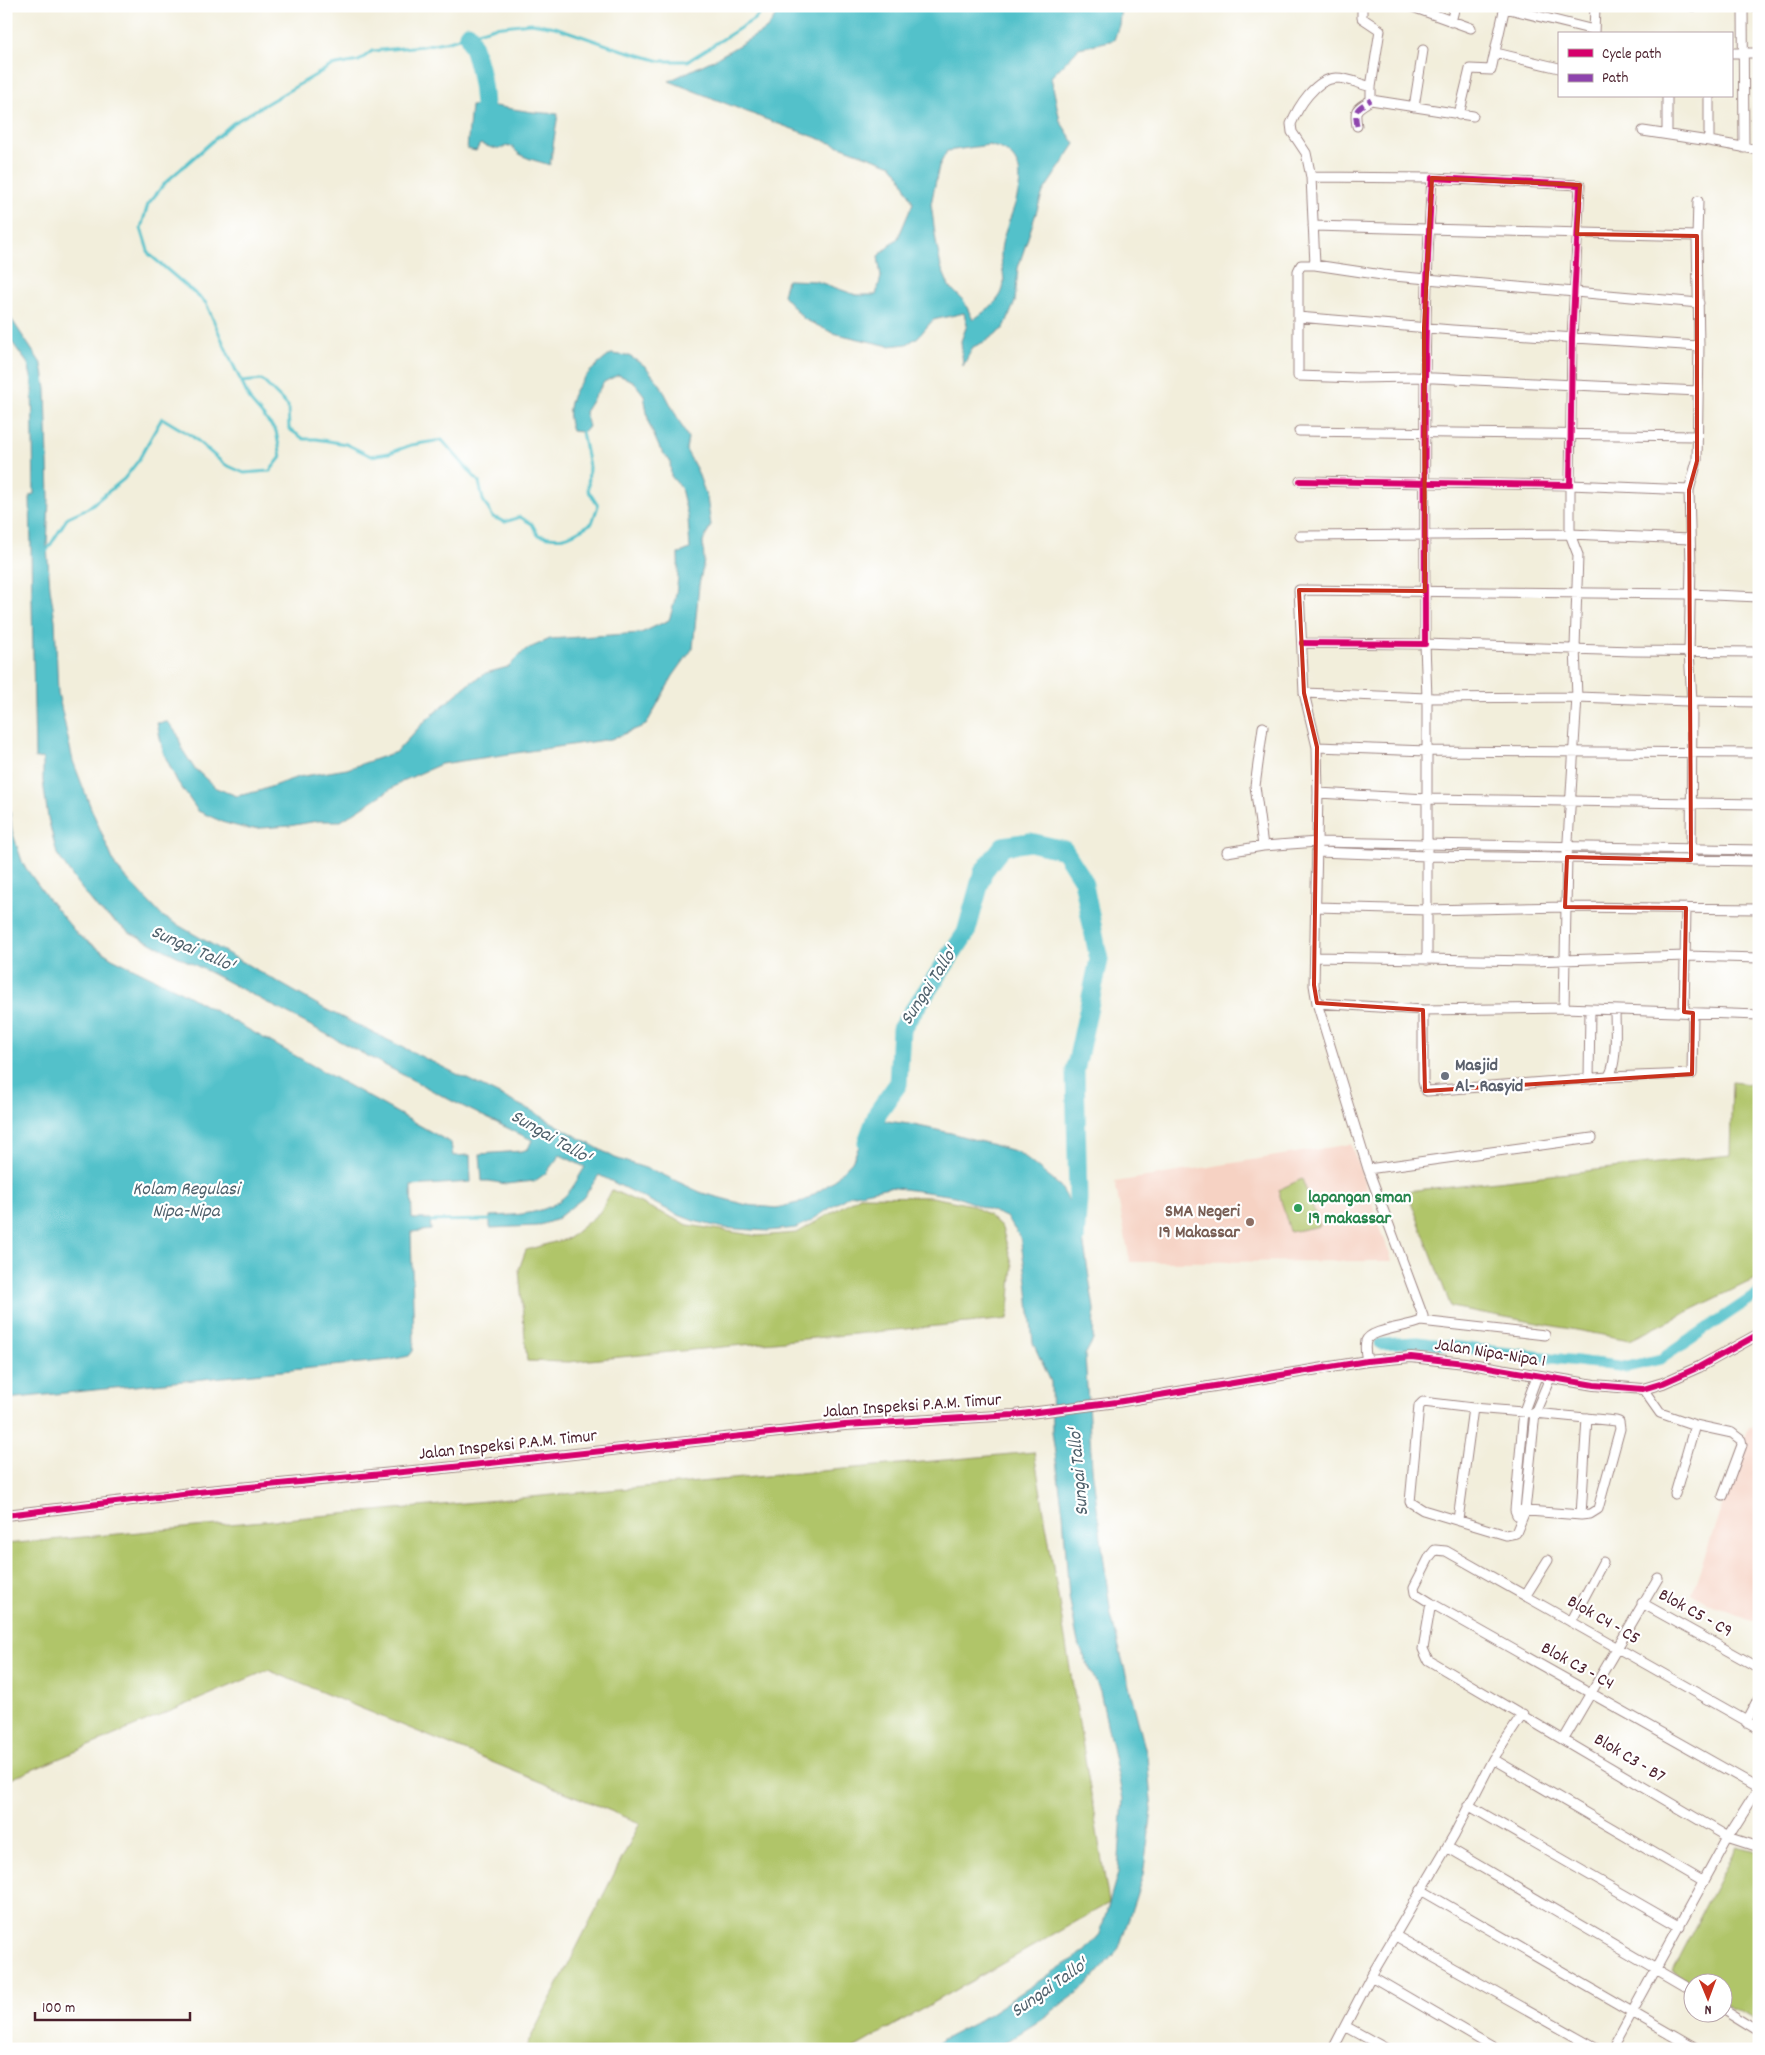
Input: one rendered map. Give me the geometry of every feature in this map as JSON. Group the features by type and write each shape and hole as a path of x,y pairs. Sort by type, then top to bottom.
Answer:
{"street":[{"path":"1362,6 1362,18 1380,30 1370,100"},
{"path":"1410,6 1471,28"},
{"path":"1452,22 1455,6"},
{"path":"1459,115 1470,69 1491,70 1505,7 1594,32 1594,6"},
{"path":"1692,6 1700,6"},
{"path":"1743,6 1744,148"},
{"path":"1750,6 1759,7"},
{"path":"1414,107 1423,50"},
{"path":"1496,53 1558,68"},
{"path":"1732,53 1759,54"},
{"path":"1315,265 1312,177 1306,153 1292,132 1291,124 1305,99 1321,83 1334,78 1345,79 1371,87"},
{"path":"1667,98 1667,134"},
{"path":"1709,98 1709,141"},
{"path":"1357,126 1355,114 1358,108 1370,100 1473,116"},
{"path":"1643,131 1759,150"},
{"path":"1312,177 1432,178 1580,185 1572,339 1570,484 1570,534 1578,555 1575,648 1577,697 1569,802 1564,1008"},
{"path":"1427,960 1428,698 1425,644 1424,328 1432,178"},
{"path":"1691,860 1689,490 1697,461 1699,346 1698,201"},
{"path":"1313,226 1697,236"},
{"path":"1698,303 1373,274 1315,265 1301,265 1299,268 1298,376 1344,378 1425,377 1698,391"},
{"path":"1298,317 1572,339 1699,346"},
{"path":"1299,430 1696,436"},
{"path":"1300,481 1570,484 1689,490"},
{"path":"1300,536 1570,534 1690,539"},
{"path":"1421,1321 1423,1316 1422,1309 1368,1169 1317,1003 1314,985 1314,957 1318,793 1317,747 1304,693 1299,590 1690,594 1759,597"},
{"path":"1302,643 1759,652"},
{"path":"1304,693 1428,698 1577,697 1759,702"},
{"path":"1263,727 1255,786 1263,846"},
{"path":"1317,747 1427,750 1759,753"},
{"path":"1318,793 1427,799 1759,804"},
{"path":"1227,852 1263,846 1317,842 1759,850"},
{"path":"1317,852 1759,862"},
{"path":"1316,907 1427,910 1565,907 1759,909"},
{"path":"1423,1010 1423,1081 1425,1091 1608,1077 1692,1074 1688,1013 1686,908"},
{"path":"1314,957 1427,960 1564,960 1686,956 1759,958"},
{"path":"1317,1003 1423,1010 1564,1008 1759,1015"},
{"path":"1589,1079 1590,1010"},
{"path":"1608,1077 1612,1073 1615,1010"},
{"path":"1368,1169 1592,1138"},
{"path":"1367,1361 1366,1340 1369,1337 1381,1331 1416,1324 1421,1321 1545,1334"},
{"name":"Jalan Nipa-Nipa 1","path":"1117,1402 1367,1361 1411,1358 1434,1359 1594,1385 1643,1389 1664,1383 1699,1367 1759,1334"},
{"path":"1519,1523 1515,1510 1524,1411 1537,1376"},
{"path":"1515,1510 1525,1511 1581,1515 1590,1514 1598,1509 1621,1426 1620,1423 1616,1420 1535,1413 1524,1411 1473,1408 1422,1402 1419,1406 1410,1502 1422,1510 1510,1535 1516,1532 1525,1511 1535,1413 1550,1378"},
{"path":"1643,1389 1660,1413 1695,1425 1732,1433 1741,1440 1742,1445 1724,1496"},
{"name":"Jalan Inspeksi P.A.M. Timur","path":"6,1515 208,1491 844,1425 1014,1415 1117,1402"},
{"path":"1458,1520 1473,1408"},
{"path":"1581,1515 1587,1418"},
{"path":"1675,1494 1695,1425"},
{"name":"Blok C4 - C5","path":"1430,1556 1436,1550 1446,1551 1759,1728"},
{"name":"Blok C3 - C4","path":"1430,1556 1414,1587 1415,1593 1759,1788"},
{"path":"1526,1595 1548,1560"},
{"path":"1570,1622 1603,1562"},
{"path":"1564,1739 1658,1578"},
{"name":"Blok C3 - B7","path":"1431,1603 1423,1649 1428,1660 1728,1837 1759,1846"},
{"name":"Blok C5 - C9","path":"1642,1603 1759,1668"},
{"path":"1746,1722 1759,1697"},
{"path":"1333,2049 1371,1976 1446,1847 1492,1759 1522,1714"},
{"path":"1492,1759 1704,1882"},
{"path":"1612,2049 1680,1928 1728,1837 1759,1788"},
{"path":"1468,1805 1680,1928"},
{"path":"1446,1847 1682,1984"},
{"path":"1421,1890 1696,2049"},
{"path":"1394,1935 1597,2049"},
{"path":"1371,1976 1496,2049"},
{"path":"1732,2014 1759,2030"},
{"path":"1345,2026 1388,2049"}],"highlighted area":[{"path":"1432,178 1580,185 1577,234 1697,236 1697,461 1689,490 1691,860 1567,857 1565,907 1686,908 1684,1012 1693,1013 1692,1074 1425,1091 1423,1010 1317,1003 1314,985 1317,747 1304,693 1299,590 1425,591 1424,328"}],"shaded area":[{"name":"SMA Negeri 19 Makassar","path":"1351,1144 1392,1261 1130,1262 1115,1182"},
{"path":"1749,1427 1759,1429 1759,1621 1751,1622 1710,1604 1692,1593"}],"green space":[{"path":"1732,1082 1759,1085 1759,1277 1630,1340 1451,1307 1407,1191 1730,1155"},
{"name":"lapangan sman 19 makassar","path":"1302,1179 1320,1226 1290,1232 1278,1190"},
{"path":"612,1190 688,1225 758,1236 797,1233 860,1196 932,1197 972,1205 988,1215 1002,1228 1013,1266 1008,1319 569,1362 527,1361 519,1269 526,1250 569,1238 600,1212"},
{"path":"1034,1452 1109,1903 852,2049 525,2049 640,1823 268,1670 6,1781 6,1544"},
{"path":"1737,1846 1759,1852 1759,2023 1732,2006 1732,1972 1682,1972 1682,1977 1672,1971"}],"water":[{"path":"782,6 1121,6 1119,25 1114,40 1079,48 1051,77 1060,121 1075,144 1043,192 1018,268 1015,302 1004,328 986,341 973,347 963,366 961,341 967,325 964,313 933,320 918,337 907,344 889,346 833,333 804,319 783,295 787,280 816,281 856,295 876,295 881,277 878,256 898,238 913,203 901,177 892,165 765,119 669,81 715,59 767,29","holes":["989,145 1007,152 1016,162 1020,174 1019,187 1006,228 1001,253 1004,279 1003,289 995,302 973,320 964,301 949,286 941,267 931,204 939,166 947,151"]},
{"path":"488,105 558,114 550,165 519,154 513,147 506,146 496,149 480,144 476,151 467,149 471,106"},
{"path":"6,311 42,365 46,389 49,498 47,547 55,620 58,693 73,761 116,867 162,916 327,1010 532,1111 615,1158 657,1172 702,1193 747,1205 776,1208 802,1202 831,1183 852,1161 872,1119 909,1124 951,1133 1018,1152 1060,1186 1080,1220 1094,1309 1093,1340 1085,1355 1092,1468 1111,1616 1147,1756 1152,1811 1143,1875 1119,1948 1086,1986 1039,2021 994,2049 933,2049 942,2040 975,2023 1085,1951 1100,1934 1118,1873 1123,1799 1100,1691 1078,1643 1069,1597 1063,1513 1052,1431 1051,1382 1033,1343 1027,1281 1020,1237 1006,1217 955,1196 889,1187 850,1195 809,1222 796,1228 768,1231 723,1228 694,1221 676,1214 599,1175 583,1198 555,1220 537,1226 490,1228 490,1216 532,1212 541,1210 559,1201 572,1188 585,1167 560,1155 546,1173 535,1181 506,1184 482,1181 480,1154 522,1151 528,1149 532,1140 452,1101 215,975 129,932 99,910 57,854 48,818 43,781 43,758 35,759 30,495 34,494 32,381 28,364 6,334"},
{"path":"611,354 629,356 645,366 660,384 688,438 686,450 697,470 707,498 711,525 703,542 704,561 699,585 693,648 673,676 646,725 611,739 441,764 405,780 341,821 317,821 289,826 248,829 225,823 198,811 177,781 163,752 157,723 168,722 178,735 182,749 194,768 216,788 237,796 259,791 298,777 347,769 396,752 425,721 467,685 486,673 508,667 525,650 550,639 641,633 669,620 677,587 678,554 690,549 688,518 681,488 671,476 670,461 660,449 649,424 644,395 633,381 618,375 604,382 585,412 589,427 582,432 572,431 569,419 569,407 577,387 593,369"},
{"name":"Kolam Regulasi Nipa-Nipa","path":"6,777 12,831 23,864 78,935 112,958 176,989 451,1143 453,1156 470,1155 471,1182 411,1186 412,1219 430,1219 431,1230 411,1232 414,1341 413,1351 409,1356 390,1360 6,1399"}],"waterway":[{"path":"46,552 68,517 88,508 124,479 138,461 162,418 192,436 224,464 244,473 270,471 281,457 276,431 251,402 206,303 149,254 141,228 148,204 166,182 233,123 331,66 359,61 372,51 422,46 449,41 494,27 531,23 555,27 660,61 688,61 756,18 765,6"},
{"path":"468,34 479,69 484,105"},
{"path":"241,382 262,380 288,406 289,429 304,439 346,444 371,456 389,453 411,445 442,440 479,482 483,500 493,517 505,522 520,517 532,524 538,535 547,537 561,538 577,532 592,523 598,506 588,490 589,466 582,432"},
{"name":"Sungai Tallo'","path":"867,1142 878,1112 898,1084 901,1029 966,933 983,872 1003,846 1030,842 1064,850 1083,880 1099,960 1075,1071 1078,1199 1075,1240"},
{"path":"427,1221 494,1220"},
{"path":"1380,1344 1417,1342 1627,1367 1661,1359 1759,1293"}],"marked path":[{"path":"1357,126 1357,110 1371,100"}],"cycle path":[{"path":"1300,481 1570,485 1572,339 1580,185 1432,178 1425,353 1425,469 1425,528 1425,644 1302,643"},
{"path":"6,1515 208,1491 845,1425 1014,1415 1117,1402 1367,1361 1411,1357 1465,1363 1594,1385 1643,1389 1663,1383 1699,1367 1759,1334"}],"place":[{"name":"Masjid Al- Rasyid","path":"1445,1076"},
{"name":"lapangan sman 19 makassar","path":"1298,1208"},
{"name":"SMA Negeri 19 Makassar","path":"1250,1222"}]}
